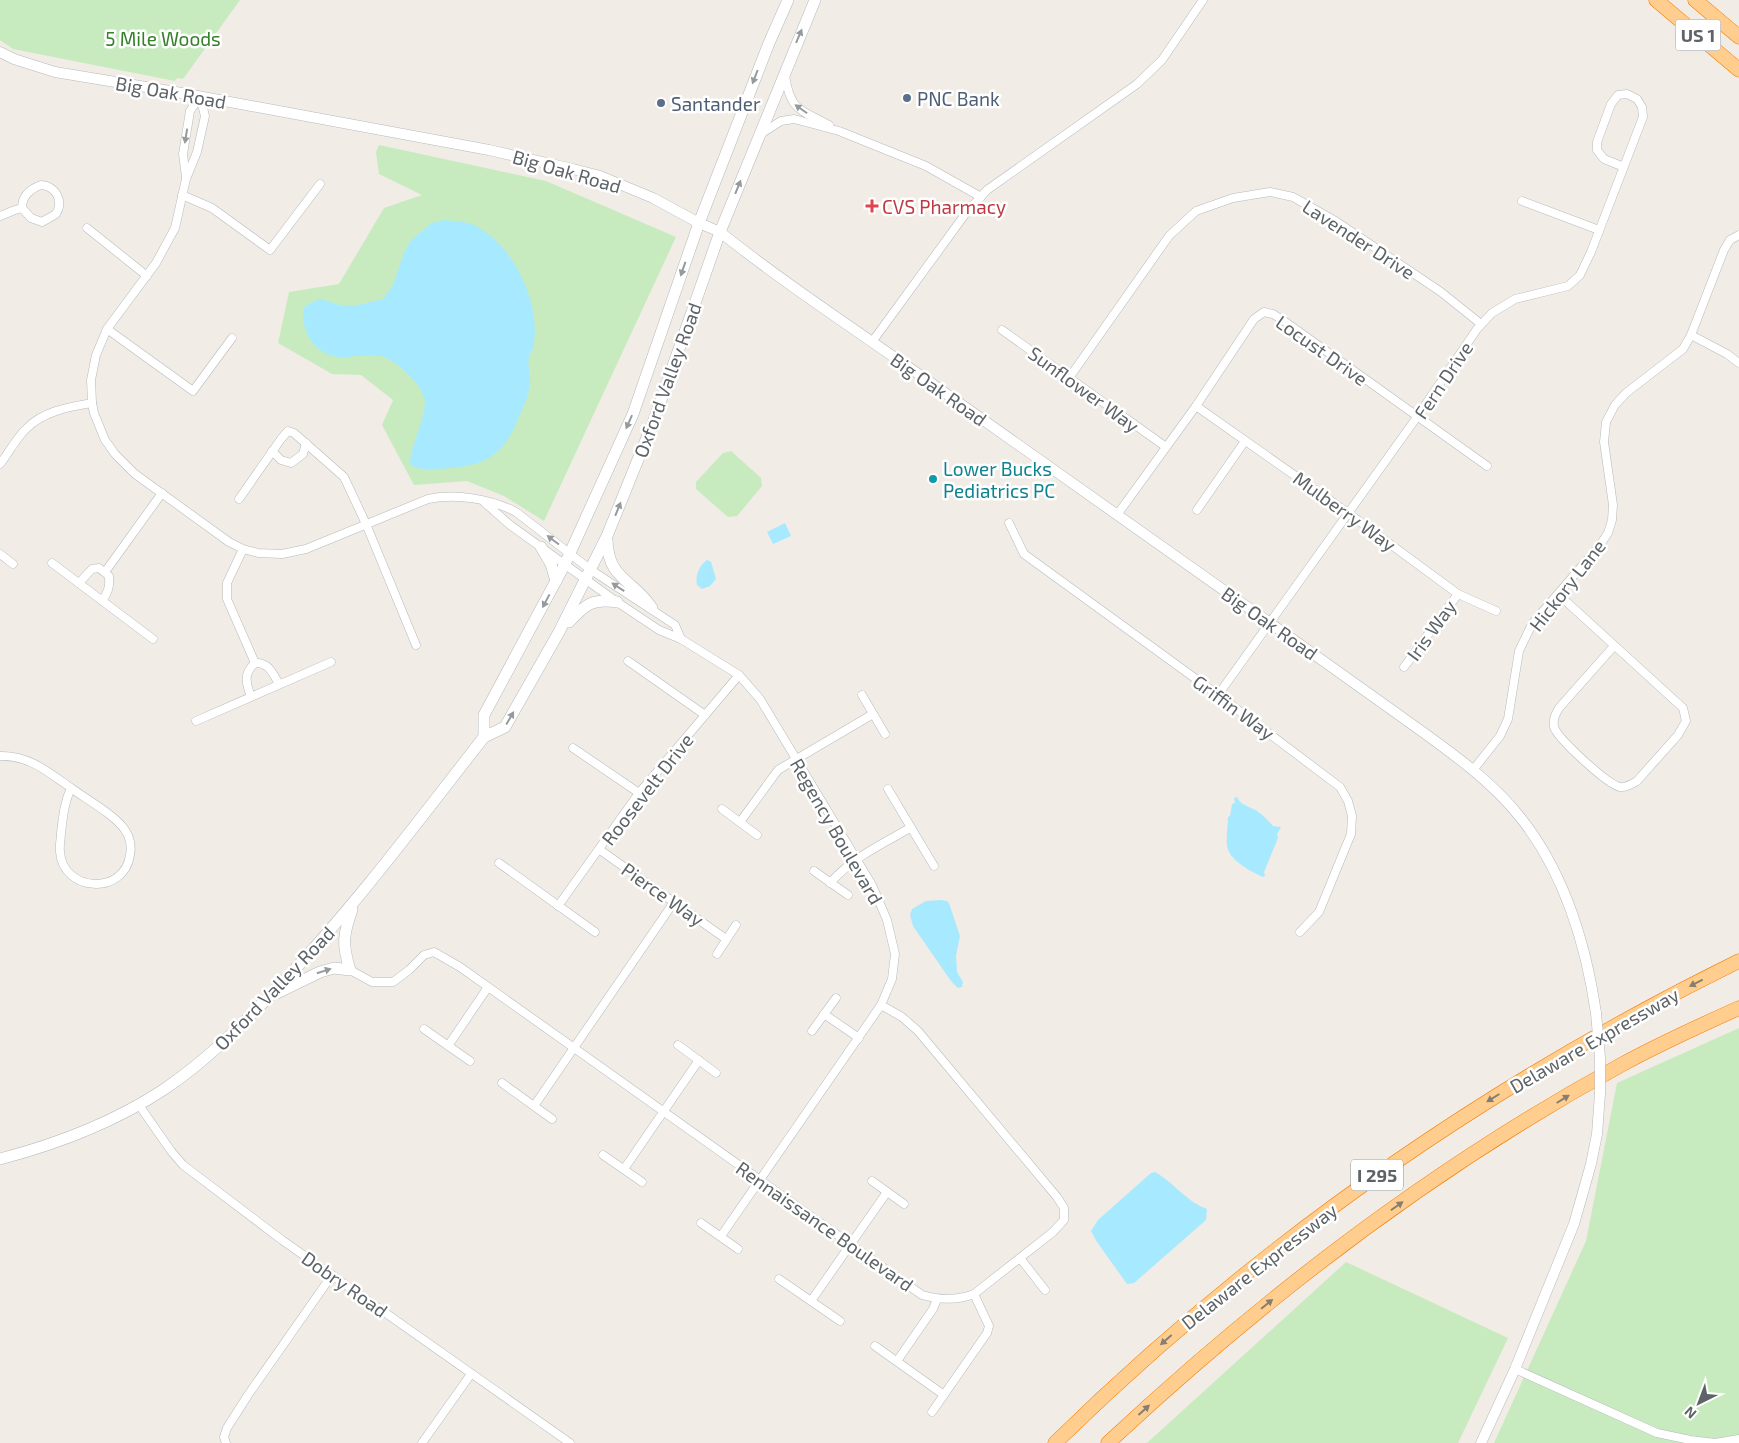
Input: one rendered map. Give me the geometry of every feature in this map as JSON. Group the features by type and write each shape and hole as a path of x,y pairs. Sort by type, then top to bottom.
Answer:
{"highway":[{"name":"US 1","path":"1656,0 1739,70"},
{"name":"US 1","path":"1695,0 1739,37"},
{"name":"Delaware Expressway","path":"1054,1443 1162,1344 1223,1292 1315,1220 1390,1166 1446,1128 1548,1064 1681,990 1739,961"},
{"name":"Delaware Expressway","path":"1108,1443 1236,1330 1333,1252 1396,1207 1487,1146 1569,1095 1622,1065 1739,1008"}],"main road":[{"name":"Oxford Valley Road","path":"484,737 484,715 568,559 633,414 700,223 769,43 788,0"},
{"name":"Oxford Valley Road","path":"0,1159 81,1132 139,1105 163,1090 208,1056 269,998 354,903 484,737 505,727 559,632 607,536 654,420 720,232 784,71 815,0"},
{"path":"607,536 608,555 615,571 645,598 652,608"},
{"path":"542,547 551,564 556,582"},
{"path":"559,632 586,604 605,600 617,602"},
{"path":"269,998 320,972 334,968 350,970 344,951 344,937 354,903"}],"street":[{"path":"872,342 966,213 986,190 1136,84 1162,60 1203,0"},
{"name":"Big Oak Road","path":"0,52 14,59 55,72 200,96 489,150 600,176 653,198 720,232 872,342 1270,623 1473,770 1508,803 1538,842 1562,890 1577,927 1592,983 1600,1058 1597,1134 1574,1224 1515,1369 1481,1443"},
{"path":"784,71 789,96 794,105 839,131"},
{"name":"Fern Drive","path":"1218,696 1348,512 1418,417 1481,324 1492,313 1515,299 1568,286 1580,275 1599,230 1624,167 1643,117 1642,106 1637,99 1627,94 1618,95 1611,104 1597,142 1597,150 1604,158 1624,167"},
{"path":"186,179 183,154 190,112 200,96"},
{"path":"200,96 205,116 198,152 186,179 175,228 146,276 107,329 96,355 91,380 92,402 100,430 115,454 135,474 220,536 243,549 258,554 273,555 298,552 428,499 441,496 463,497 505,506 516,512 588,575"},
{"path":"759,136 781,121 794,119 839,131 926,166 981,197"},
{"path":"182,195 212,208 270,250 320,184"},
{"path":"41,185 50,187 59,198 58,211 48,220 42,222 31,218 22,208 24,198 28,192 41,185"},
{"name":"Lavender Drive","path":"1069,378 1169,236 1196,211 1233,198 1270,192 1293,197 1337,222 1441,292 1481,324"},
{"path":"1522,201 1599,230"},
{"path":"0,216 22,208"},
{"path":"86,228 146,276"},
{"name":"Hickory Lane","path":"1473,770 1500,736 1508,719 1519,651 1532,624 1608,533 1612,520 1613,505 1604,442 1606,422 1615,406 1626,393 1683,350 1691,335 1724,250 1730,240 1739,235"},
{"name":"Locust Drive","path":"1117,515 1196,406 1254,319 1264,312 1273,314 1284,321 1487,466"},
{"path":"107,329 193,391 232,338"},
{"name":"Sunflower Way","path":"1002,330 1166,447"},
{"path":"1691,335 1727,354 1739,364"},
{"path":"0,464 26,429 47,415 65,408 92,402"},
{"name":"Mulberry Way","path":"1196,406 1348,512 1458,594 1496,611"},
{"path":"239,499 288,431 294,432 344,477 366,524 416,645"},
{"path":"1197,510 1246,441"},
{"path":"272,451 281,460 291,463 303,454 306,444"},
{"path":"105,572 162,493"},
{"path":"484,502 510,525 542,547 568,559 588,575"},
{"name":"Griffin Way","path":"1009,524 1024,554 1331,778 1340,787 1348,800 1352,816 1351,834 1319,912 1300,932"},
{"path":"243,549 228,582 227,599 255,663"},
{"path":"0,554 13,564"},
{"path":"52,562 153,639"},
{"path":"79,584 92,569 99,568 105,572 109,576 110,585 102,601"},
{"name":"Regency Boulevard","path":"588,575 617,602 659,630 682,638 739,674 760,699 872,885 887,920 895,954 892,979 881,1005 721,1236"},
{"name":"Regency Boulevard","path":"588,575 652,608 675,625 682,638"},
{"name":"Iris Way","path":"1404,667 1458,594"},
{"path":"1558,594 1683,708 1686,721 1678,735 1638,780 1631,785 1622,787 1614,784 1569,746 1559,736 1554,727 1554,718 1559,708 1614,646"},
{"path":"628,661 704,715"},
{"path":"196,721 331,662"},
{"path":"255,663 264,664 270,668 279,684"},
{"path":"251,697 246,683 246,676 255,663"},
{"name":"Roosevelt Drive","path":"558,906 600,850 639,793 739,674"},
{"path":"862,695 885,734"},
{"path":"740,822 778,770 873,714"},
{"path":"573,748 639,793"},
{"path":"0,756 10,756 32,762 70,788 118,821 129,836 130,859 124,871 110,882 95,885 80,881 70,874 64,865 60,850 65,802 70,788"},
{"path":"888,789 934,866"},
{"path":"722,809 757,835"},
{"path":"830,883 857,859 910,828"},
{"name":"Pierce Way","path":"600,850 726,939"},
{"path":"499,863 595,932"},
{"path":"814,871 848,895"},
{"path":"534,1106 674,902"},
{"path":"717,954 736,925"},
{"name":"Rennaissance Boulevard","path":"350,970 372,982 393,982 424,955 434,952 460,967 922,1295 937,1299 963,1298 974,1294 1053,1232 1064,1220 1064,1208 1057,1197 918,1031 902,1017 881,1005"},
{"path":"448,1046 488,987"},
{"path":"812,1032 836,998"},
{"path":"824,1014 859,1038"},
{"path":"424,1029 470,1061"},
{"path":"678,1045 716,1073"},
{"path":"624,1170 699,1060"},
{"path":"502,1083 552,1119"},
{"name":"Dobry Road","path":"139,1105 171,1152 183,1165 332,1275 570,1443"},
{"path":"603,1155 642,1182"},
{"path":"872,1181 904,1204"},
{"path":"811,1301 887,1192"},
{"path":"701,1223 738,1249"},
{"path":"1020,1258 1045,1290"},
{"path":"226,1443 224,1437 227,1428 332,1275"},
{"path":"779,1279 840,1321"},
{"path":"932,1412 987,1333 989,1326 974,1294"},
{"path":"896,1361 933,1309 937,1299"},
{"path":"875,1346 944,1395"},
{"path":"1515,1369 1657,1433 1715,1443 1739,1439"},
{"path":"422,1443 471,1374"}],"green space":[{"name":"5 Mile Woods","path":"0,0 240,0 183,79 177,78 175,81 13,49 0,40"},
{"path":"379,145 546,181 676,237 544,521 504,496 467,481 414,485 382,425 393,400 361,375 332,374 278,343 289,292 339,284 384,208 422,195 379,174 376,152"},
{"path":"731,451 761,478 762,486 737,516 728,517 696,489 696,482 723,453"},
{"path":"1739,1028 1739,1443 1494,1443 1586,1241 1617,1083"},
{"path":"1346,1262 1508,1338 1458,1443 1147,1443"}],"water":[{"path":"444,220 474,225 488,234 512,260 521,275 533,310 534,343 529,360 530,380 527,397 513,431 500,449 493,456 474,464 450,468 423,469 410,464 425,403 422,391 418,385 400,367 387,358 371,355 339,357 322,351 315,346 306,332 303,316 304,307 321,299 340,305 358,305 383,299 393,285 404,253 411,240 432,223"},
{"path":"785,523 791,536 773,544 767,532"},
{"path":"707,560 711,562 716,579 710,586 702,589 697,585 697,574"},
{"path":"1237,797 1243,804 1261,814 1273,826 1281,827 1264,872 1265,876 1263,877 1241,865 1228,850 1228,817 1230,816 1232,804 1235,803 1234,798"},
{"path":"941,900 949,903 960,936 956,956 957,972 963,982 962,987 958,988 951,981 913,926 910,915 912,909 926,901"},
{"path":"1155,1172 1193,1202 1207,1209 1206,1220 1134,1283 1127,1284 1091,1231 1098,1220 1151,1173"}],"place":[{"name":"PNC Bank","path":"907,98"},
{"name":"Santander","path":"661,103"},
{"name":"CVS Pharmacy","path":"872,206"},
{"name":"Lower Bucks Pediatrics PC","path":"933,479"}]}
